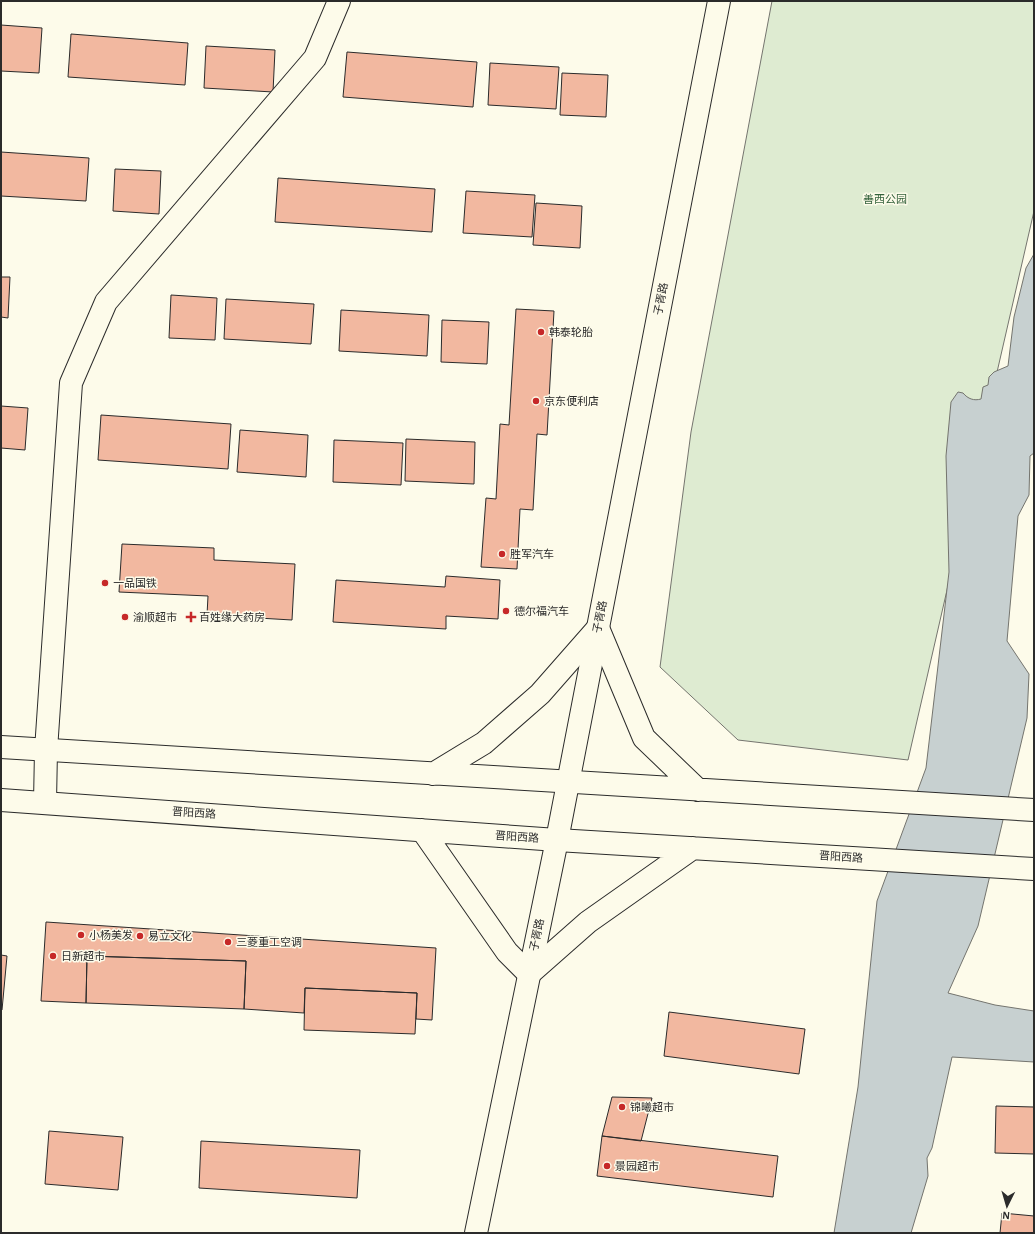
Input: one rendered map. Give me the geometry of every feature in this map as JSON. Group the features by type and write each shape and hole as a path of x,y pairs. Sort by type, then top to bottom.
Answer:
{"main road":[{"path":"45,802 46,750 70,383 106,302 315,58 339,1"},
{"name":"子胥路","path":"476,1233 557,840 719,1"},
{"path":"432,774 484,743 540,694 598,628 644,738 698,790"},
{"path":"1,747 1034,810"},
{"name":"晋阳西路","path":"1,800 557,840 1025,868"},
{"path":"422,830 507,952 529,974 588,922 693,848"}],"green space":[{"name":"善西公园","path":"772,1 1034,1 1034,211 908,760 738,740 660,667 691,432"}],"shaded area":[{"path":"1034,254 1034,453 1030,456 1029,495 1018,516 1007,641 1029,674 1027,718 978,926 948,993 995,1005 1034,1011 1034,1062 952,1057 932,1148 927,1158 928,1176 911,1233 834,1233 858,1087 877,901 926,768 949,572 946,456 951,402 958,392 963,393 971,399 981,399 983,387 988,385 989,377 994,372 1008,366 1014,317 1026,268"}],"building":[{"path":"1,25 42,28 39,73 1,71"},
{"path":"71,34 188,43 185,85 68,77"},
{"path":"206,46 275,50 273,92 204,88"},
{"path":"347,52 477,62 473,107 343,97"},
{"path":"490,63 559,67 556,109 488,105"},
{"path":"562,73 608,75 606,117 560,115"},
{"path":"1,152 89,158 86,201 1,196"},
{"path":"115,169 161,171 159,214 113,211"},
{"path":"278,178 435,189 432,232 275,222"},
{"path":"466,191 535,195 532,237 463,233"},
{"path":"536,203 582,206 580,248 533,245"},
{"path":"1,277 10,277 8,318 1,317"},
{"path":"171,295 217,298 215,340 169,338"},
{"path":"226,299 314,304 311,344 224,339"},
{"path":"516,309 554,311 547,435 537,434 533,510 520,509 517,569 481,567 486,498 496,499 500,424 509,425"},
{"path":"341,310 429,315 427,356 339,351"},
{"path":"442,320 489,322 487,364 441,362"},
{"path":"1,406 28,408 25,450 1,448"},
{"path":"101,415 231,424 228,469 98,460"},
{"path":"240,430 308,435 306,477 237,472"},
{"path":"406,439 475,442 474,484 405,481"},
{"path":"334,440 403,443 401,485 333,482"},
{"path":"122,544 214,548 214,560 295,564 292,620 207,615 208,596 119,592"},
{"path":"446,576 500,580 498,619 446,616 446,629 333,622 336,580 445,587"},
{"path":"46,922 436,948 432,1020 416,1019 417,993 305,988 304,1013 244,1009 246,961 87,956 86,1003 41,1001"},
{"path":"1,955 7,956 2,1010 1,1010"},
{"path":"87,956 246,961 244,1009 86,1003"},
{"path":"305,988 417,993 415,1034 304,1030"},
{"path":"669,1012 805,1029 799,1074 664,1056"},
{"path":"612,1097 652,1098 641,1141 602,1136"},
{"path":"996,1106 1034,1107 1034,1154 995,1153"},
{"path":"49,1131 123,1137 118,1190 45,1184"},
{"path":"602,1136 778,1156 773,1197 597,1176"},
{"path":"201,1141 360,1150 357,1198 199,1188"},
{"path":"1002,1213 1034,1216 1034,1233 1000,1233"}],"place":[{"name":"韩泰轮胎","path":"541,332"},
{"name":"京东便利店","path":"536,401"},
{"name":"胜军汽车","path":"502,554"},
{"name":"一品国铁","path":"105,583"},
{"name":"德尔福汽车","path":"506,611"},
{"name":"渝顺超市","path":"125,617"},
{"name":"百姓缘大药房","path":"191,617"},
{"name":"小杨美发","path":"81,935"},
{"name":"易立文化","path":"140,936"},
{"name":"三菱重工空调","path":"228,942"},
{"name":"日新超市","path":"53,956"},
{"name":"锦曦超市","path":"622,1107"},
{"name":"景园超市","path":"607,1166"}]}
